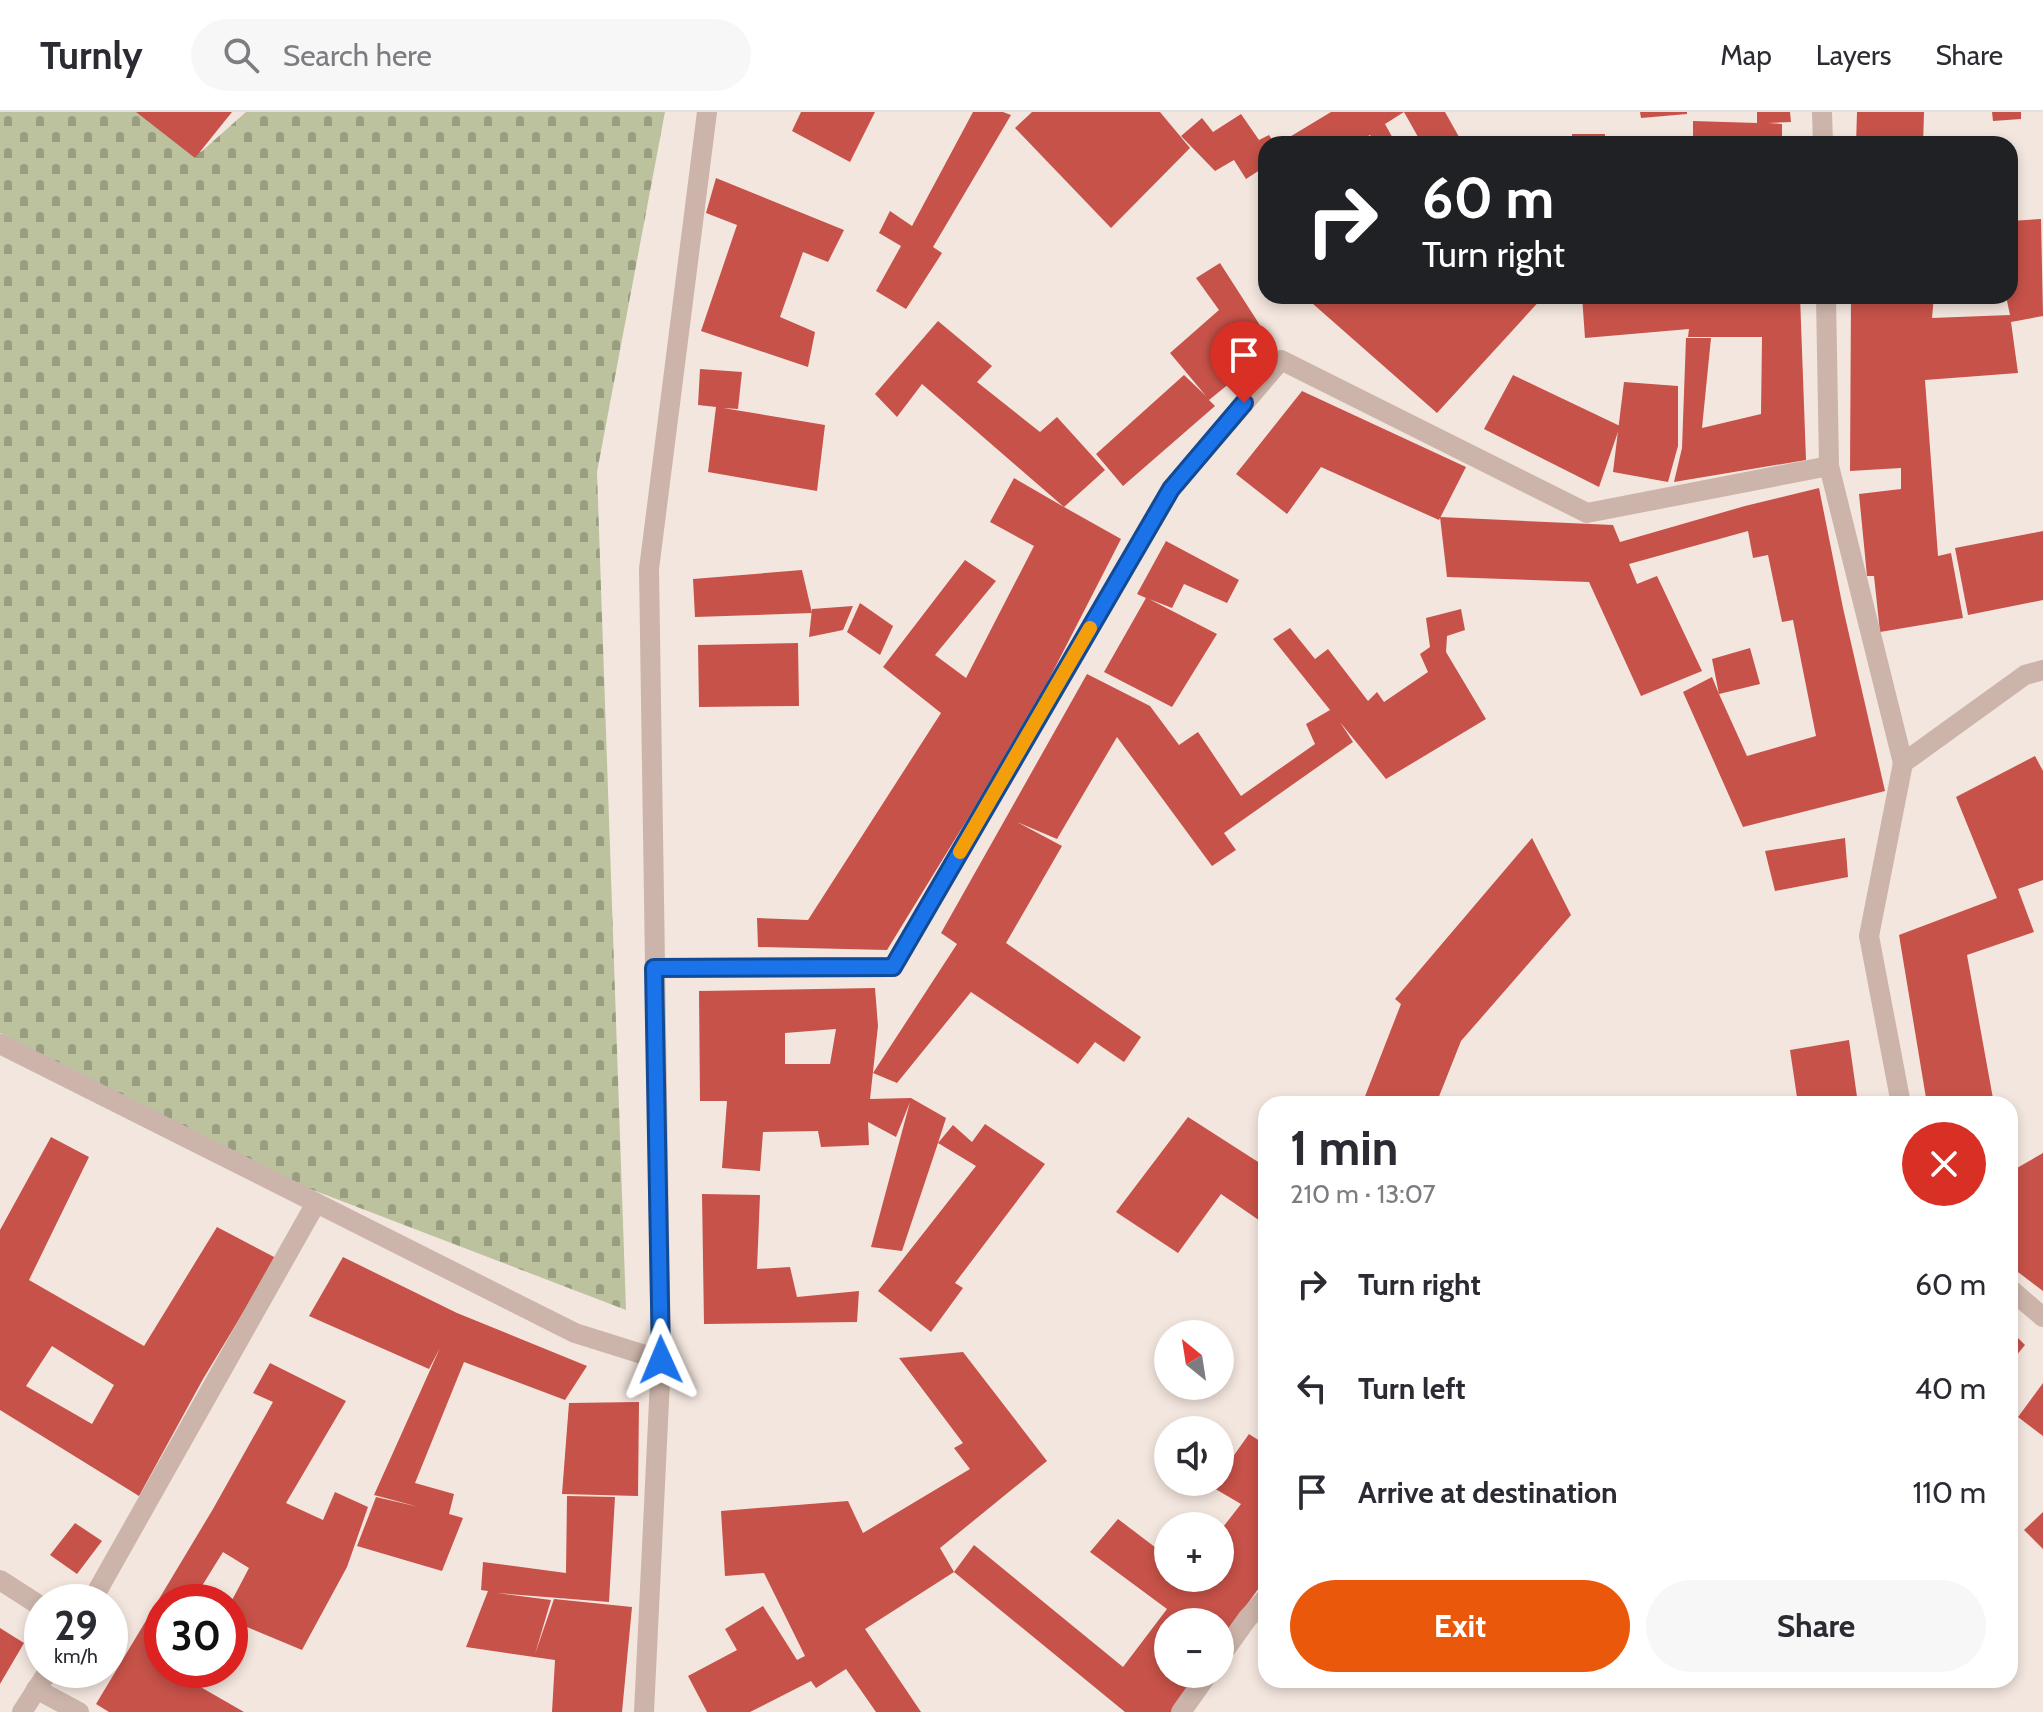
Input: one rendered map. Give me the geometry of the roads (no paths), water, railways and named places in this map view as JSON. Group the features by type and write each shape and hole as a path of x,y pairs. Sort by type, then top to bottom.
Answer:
{"street":[{"path":"644,1712 661,1360 649,569 707,112"},
{"path":"1822,112 1823,136"},
{"path":"1826,304 1829,466 1903,763 1869,936 1899,1096"},
{"path":"654,968 893,967 1171,489 1281,360 1587,513 1829,466"},
{"path":"1903,763 2025,675 2043,670"},
{"path":"0,1044 575,1333 661,1360"},
{"path":"101,1584 316,1203"},
{"path":"2018,1296 2043,1317"},
{"path":"0,1580 24,1595"},
{"path":"1234,1639 1258,1608"},
{"path":"1181,1712 1198,1688"},
{"path":"22,1712 36,1689 79,1712"}]}
